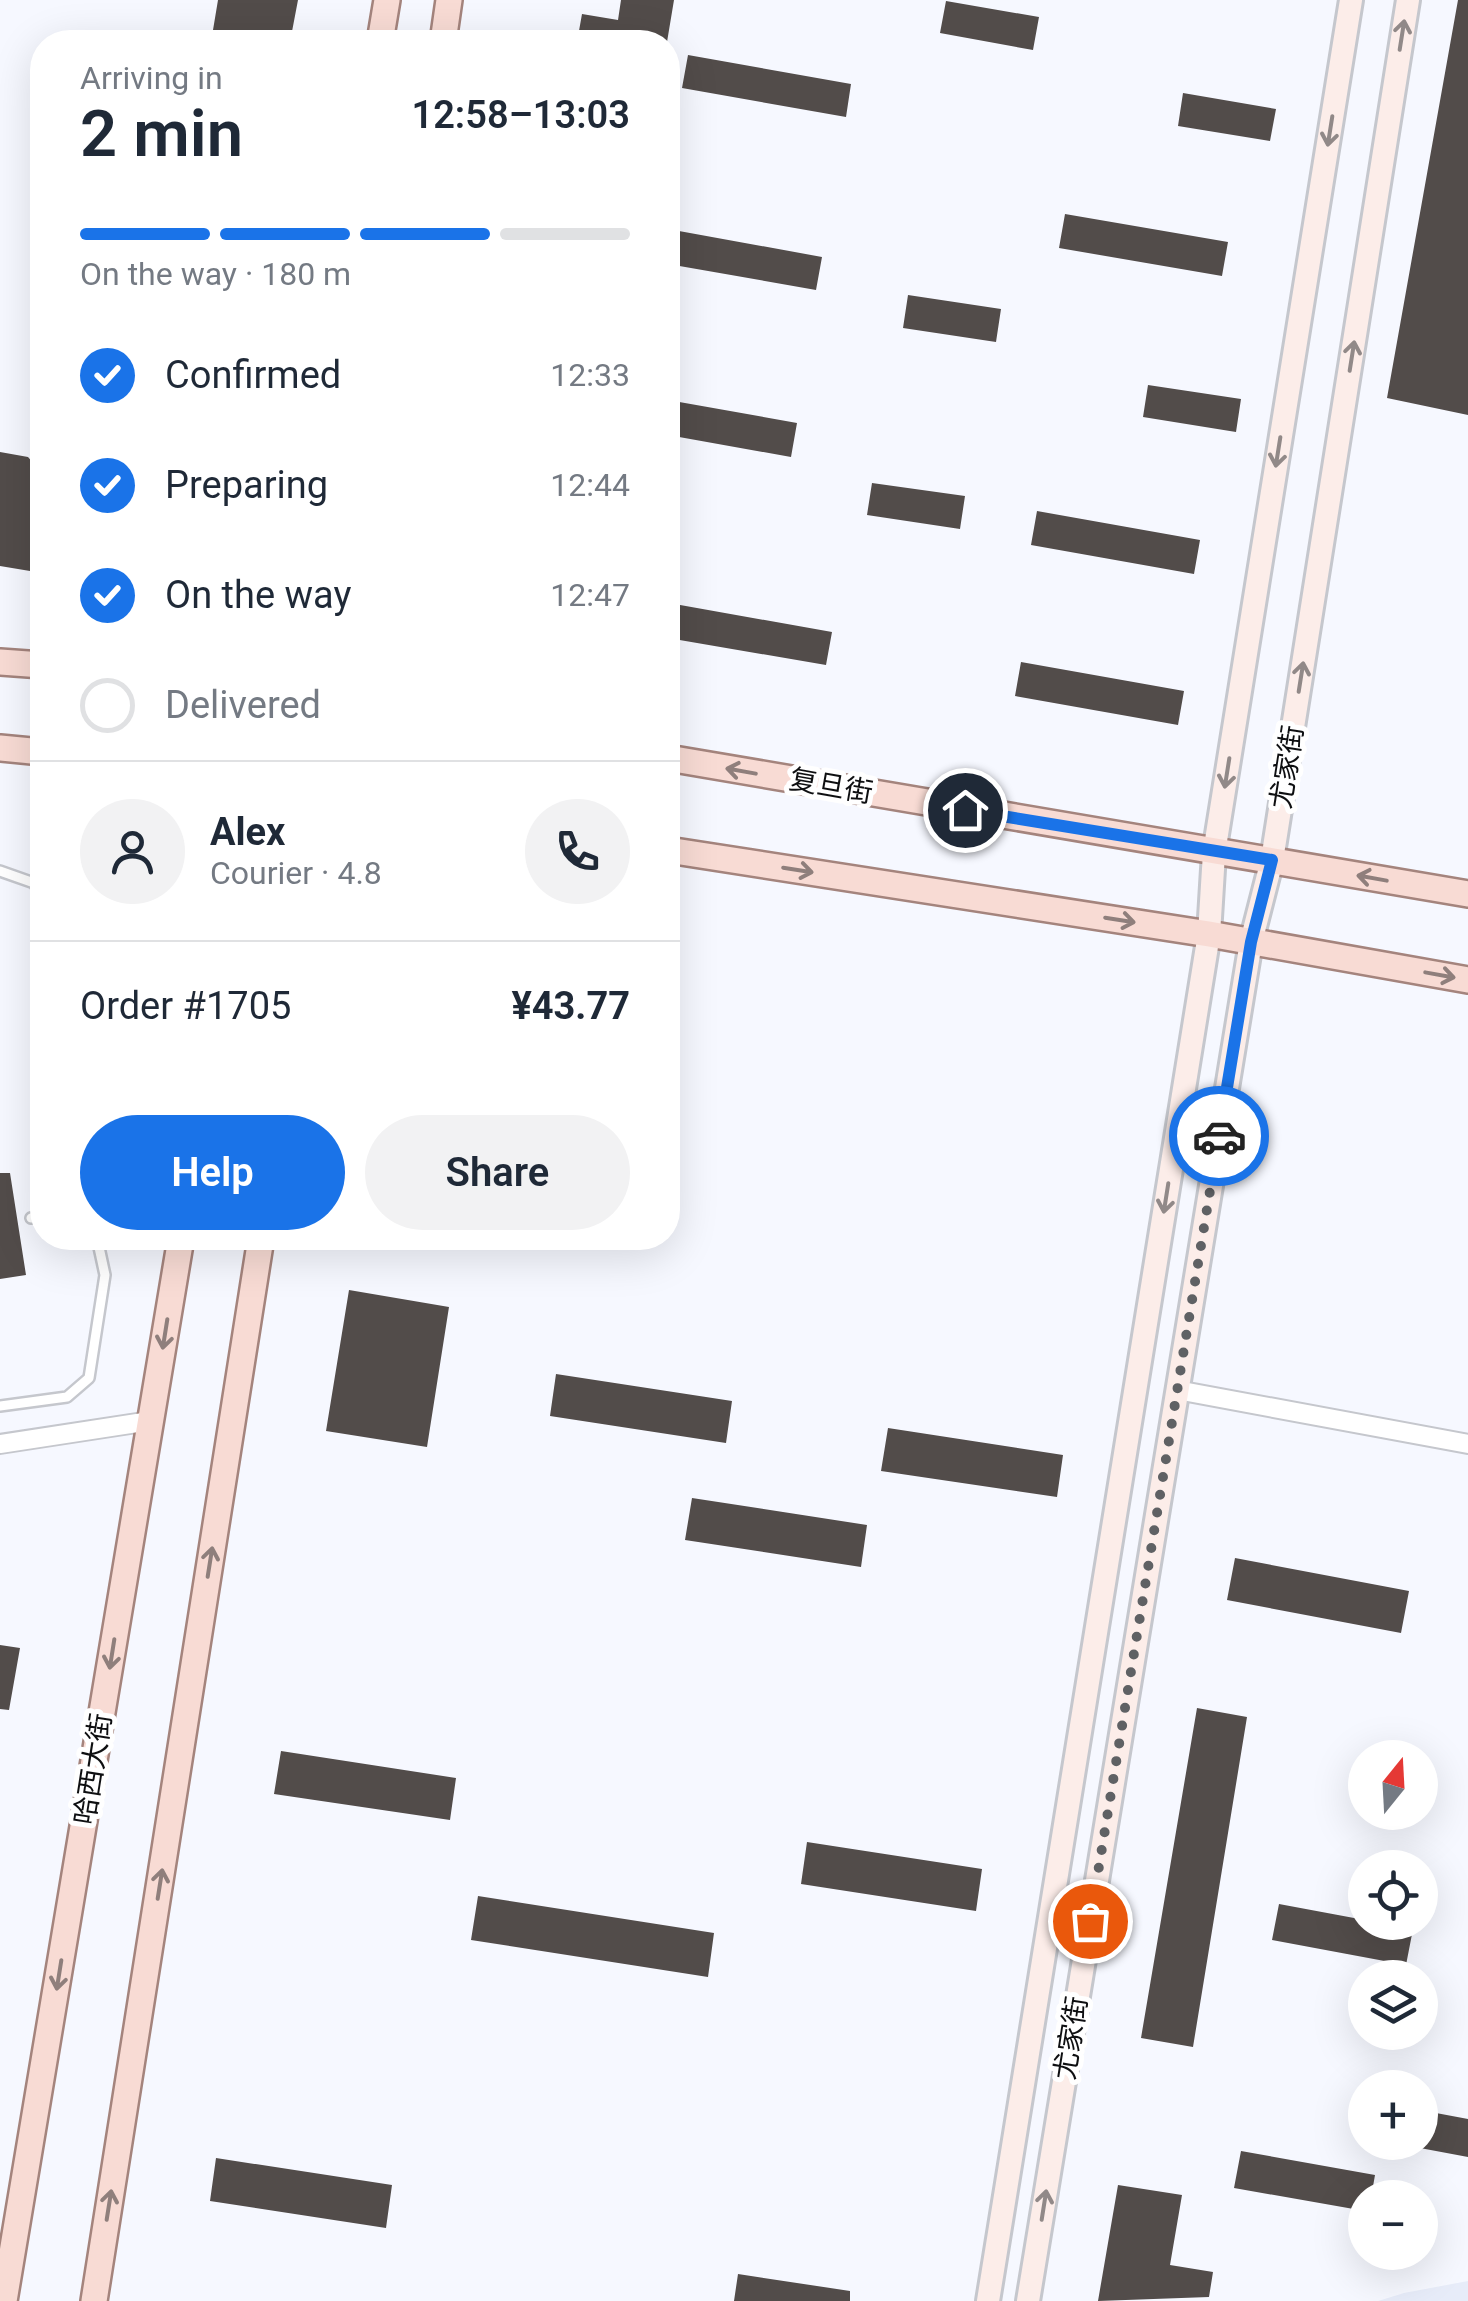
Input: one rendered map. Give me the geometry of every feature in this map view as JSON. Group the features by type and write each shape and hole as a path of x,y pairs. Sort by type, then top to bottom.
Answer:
{"main road":[{"path":"382,30 387,0"},
{"path":"445,30 450,0"},
{"name":"尤家街","path":"988,2301 1209,934 1214,853 1351,0"},
{"name":"尤家街","path":"1028,2301 1251,942 1272,860 1408,0"},
{"path":"0,662 30,664"},
{"path":"0,748 30,751"},
{"name":"复旦街","path":"680,760 1468,894"},
{"path":"680,852 1209,934 1468,980"},
{"name":"哈西大街","path":"4,2301 179,1250"},
{"path":"94,2301 259,1250"}],"street":[{"path":"1178,1390 1468,1444"},
{"path":"0,1444 150,1421"}],"lane":[{"path":"0,871 22,876 30,884"},
{"path":"0,1406 67,1396 89,1378 105,1274 100,1250"}],"shaded area":[{"path":"1468,2281 1468,2301 1378,2301 1404,2293"}],"building":[{"path":"218,0 298,0 292,30 213,30"},
{"path":"621,0 674,0 669,30 579,30 582,14 618,20"},
{"path":"1458,0 1468,0 1468,415 1387,398"},
{"path":"946,1 1039,17 1033,50 940,33"},
{"path":"688,55 851,84 846,117 682,88"},
{"path":"1183,93 1276,109 1270,141 1178,126"},
{"path":"1065,214 1228,242 1222,276 1059,248"},
{"path":"680,231 822,257 816,290 680,266"},
{"path":"908,295 1001,309 996,342 903,328"},
{"path":"1148,385 1241,399 1236,432 1143,417"},
{"path":"680,402 797,423 791,457 680,437"},
{"path":"0,452 30,459 30,571 0,566"},
{"path":"872,483 965,496 960,529 867,515"},
{"path":"1037,511 1200,540 1194,574 1031,545"},
{"path":"680,605 832,632 826,665 680,640"},
{"path":"1021,662 1184,691 1178,725 1015,696"},
{"path":"0,1173 10,1173 26,1275 0,1279"},
{"path":"349,1290 449,1307 427,1447 326,1431"},
{"path":"556,1374 732,1401 726,1443 550,1416"},
{"path":"888,1428 1063,1455 1057,1497 881,1471"},
{"path":"692,1498 867,1525 861,1567 685,1540"},
{"path":"1235,1558 1409,1591 1401,1633 1227,1600"},
{"path":"0,1645 20,1648 9,1710 0,1709"},
{"path":"1197,1708 1247,1717 1193,2047 1141,2038"},
{"path":"281,1751 456,1778 450,1820 274,1794"},
{"path":"807,1842 982,1869 976,1911 801,1884"},
{"path":"478,1896 714,1933 708,1977 471,1940"},
{"path":"1279,1904 1348,1917 1348,1940 1411,1940 1407,1960 1379,1960 1272,1940"},
{"path":"1438,2113 1468,2119 1468,2157 1438,2151"},
{"path":"1241,2151 1375,2175 1374,2180 1348,2180 1348,2208 1234,2188"},
{"path":"216,2158 392,2185 386,2228 210,2201"},
{"path":"1118,2185 1182,2195 1170,2265 1213,2272 1209,2297 1098,2301"},
{"path":"738,2274 850,2291 850,2301 734,2301"}],"way so far":[{"path":"1090,1921 1219,1136"}],"route":[{"path":"965,810 1272,860 1251,942 1219,1136"}]}
